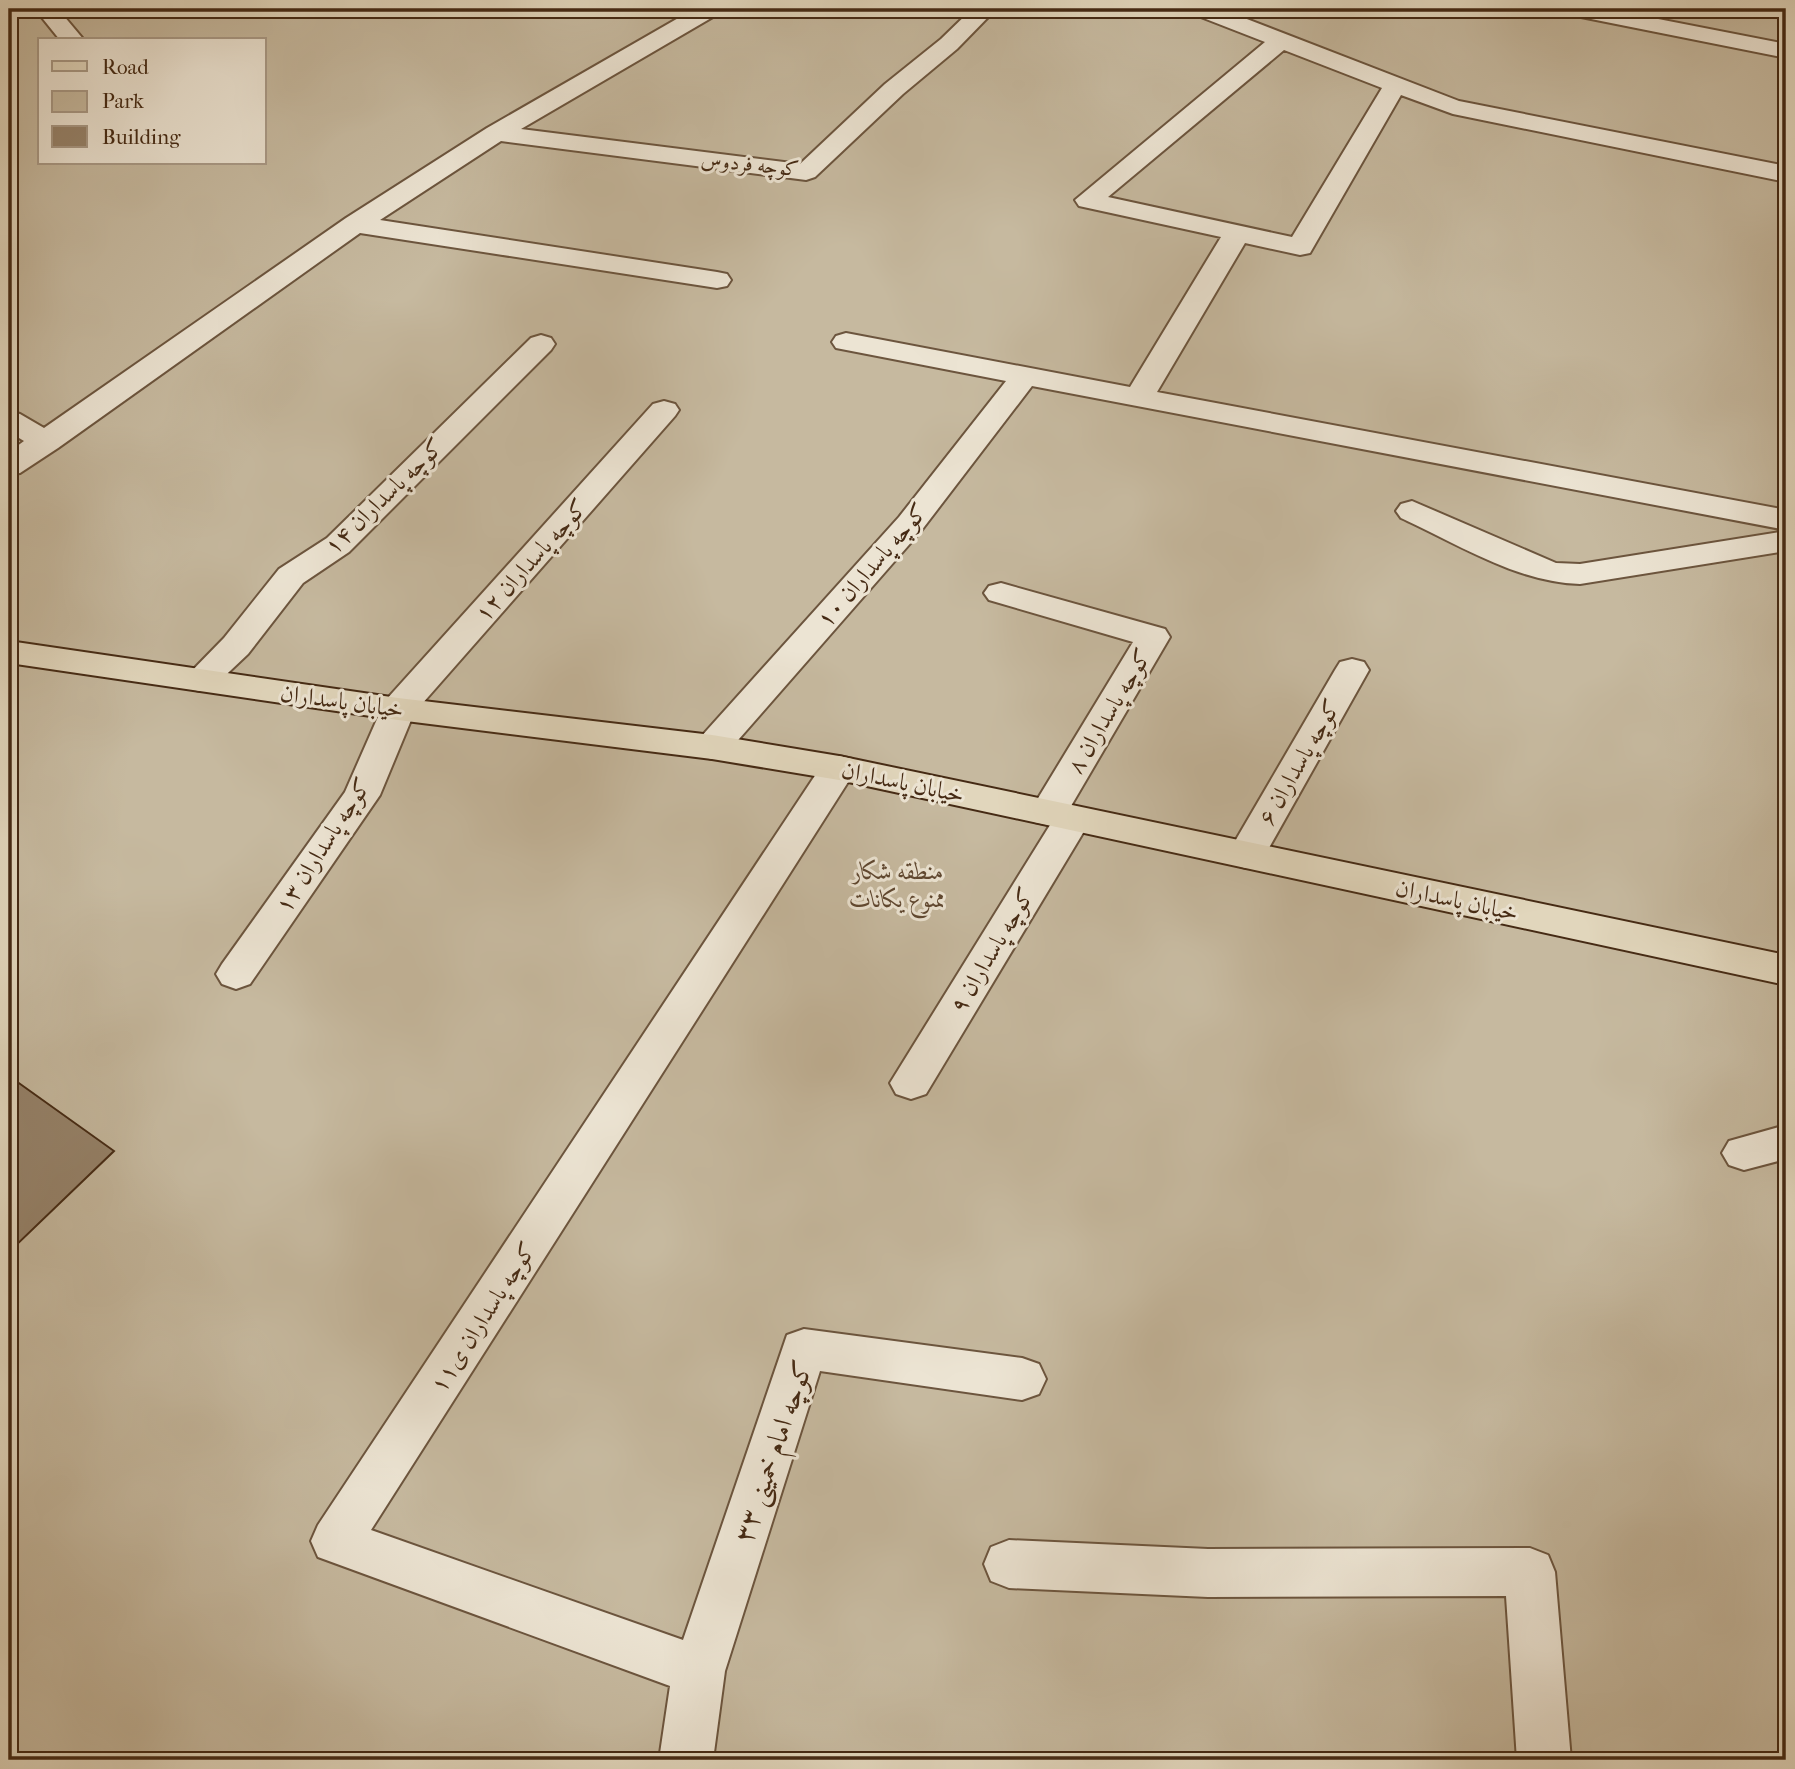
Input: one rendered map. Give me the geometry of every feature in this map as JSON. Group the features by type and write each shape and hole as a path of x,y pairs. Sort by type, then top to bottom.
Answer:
{"main road":[{"name":"خیابان پاسداران","path":"9,652 398,709 712,747 839,768 1786,970"}],"street":[{"path":"47,9 70,38"},
{"path":"9,466 47,442 355,224 496,133 710,9"},
{"name":"کوچه فردوس","path":"496,133 806,172 894,89 949,44 985,9"},
{"path":"1201,9 1453,107 1786,174"},
{"path":"1576,9 1786,51"},
{"path":"1280,41 1088,200 1300,247 1396,84"},
{"path":"355,224 717,280"},
{"path":"1139,397 1237,233"},
{"path":"846,342 1786,520"},
{"name":"کوچه پاسداران ۱۴","path":"201,680 236,646 291,576 338,545 541,344"},
{"name":"کوچه پاسداران ۱۰","path":"712,747 910,524 1025,376"},
{"name":"کوچه پاسداران ۱۲","path":"398,709 664,410"},
{"path":"9,420 47,442"},
{"path":"9,454 47,442"},
{"path":"1412,511 1552,573 1580,574 1786,541"},
{"name":"کوچه پاسداران ۸","path":"1001,593 1153,637 1060,816"},
{"name":"کوچه پاسداران ۶","path":"1246,855 1352,670"},
{"name":"کوچه پاسداران ۱۳","path":"236,974 362,795 398,709"},
{"name":"کوچه پاسداران ی۱۱","path":"699,1671 336,1541 839,768"},
{"name":"کوچه پاسداران ۹","path":"911,1083 1060,816"},
{"path":"1744,1153 1786,1142"},
{"name":"کوچه امام خمینی ۳۳","path":"686,1760 699,1671 804,1349 1022,1379"},
{"path":"1009,1564 1208,1573 1530,1572 1544,1760"}],"green space":[{"name":"منطقه شکار ممنوع یکانات","path":"9,9 1786,9 1786,1760 9,1760"}],"building":[{"path":"9,1076 114,1151 9,1252"}]}
